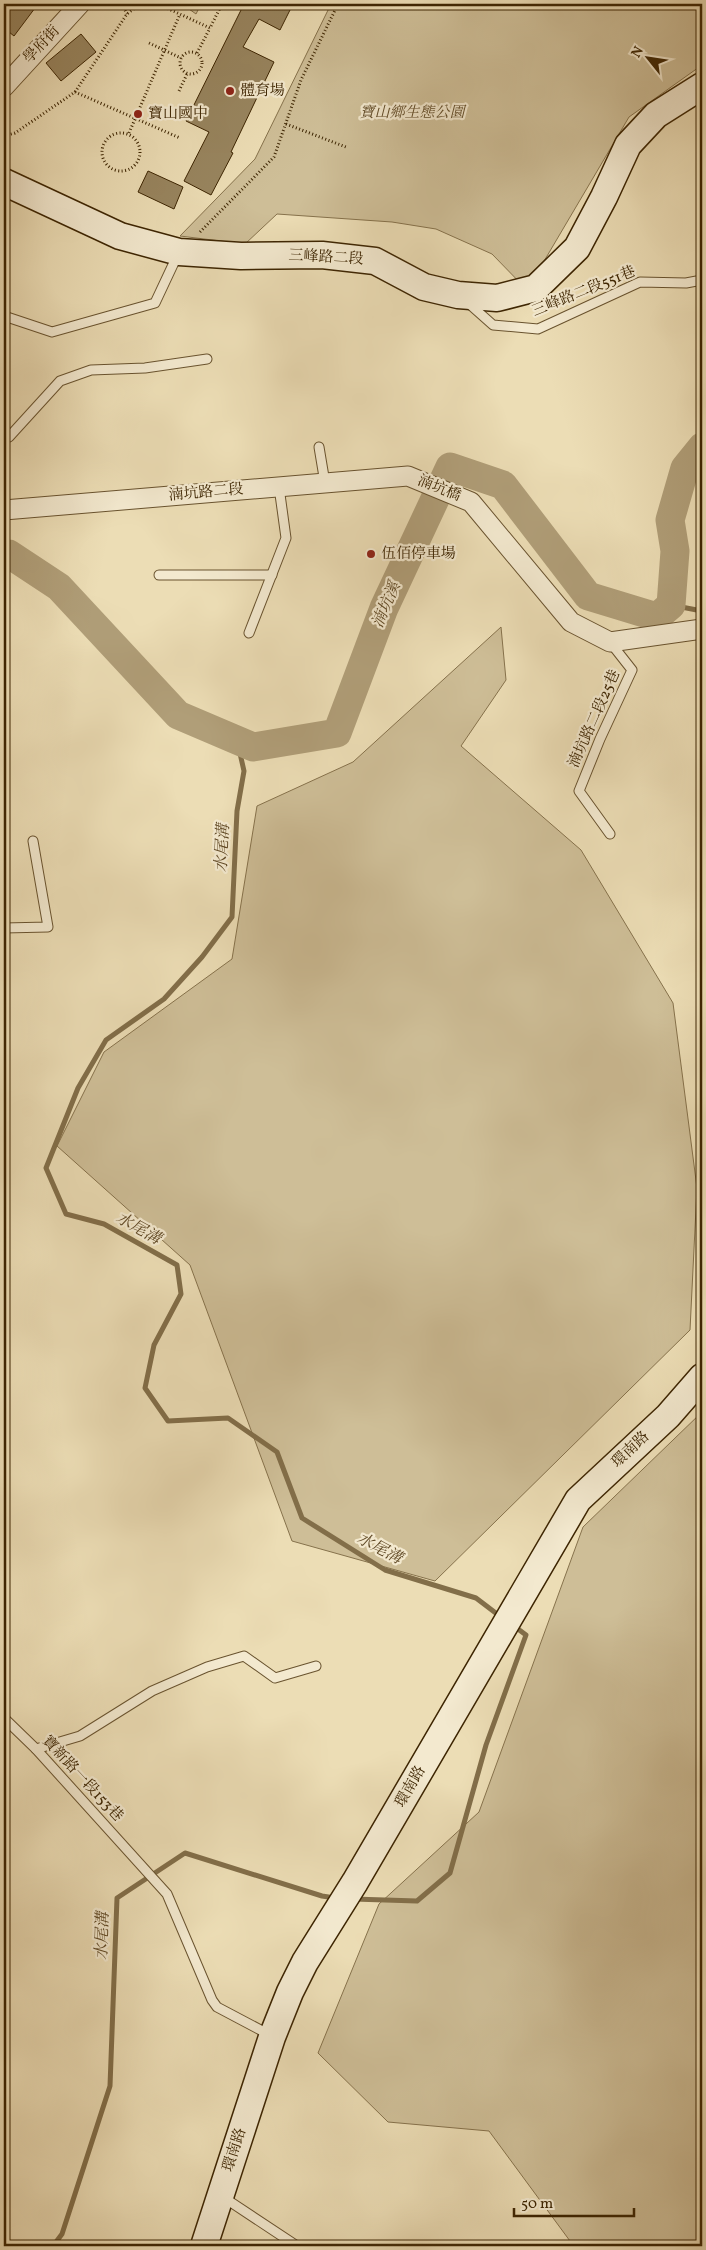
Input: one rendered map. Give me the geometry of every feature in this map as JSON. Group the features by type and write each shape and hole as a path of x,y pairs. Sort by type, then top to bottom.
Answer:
{"street":[{"name":"學府街","path":"4,87 80,4"},
{"name":"三峰路二段","path":"5,182 120,236 179,252 241,256 322,255 375,260 424,287 458,295 497,298 536,288 577,248 604,197 628,144 656,115 702,86"},
{"name":"湳坑路二段","path":"4,510 408,476"},
{"name":"湳坑橋","path":"408,476 471,502 571,622 610,642"},
{"path":"610,642 702,629"},
{"name":"環南路","path":"204,2246 272,2037 290,1992 305,1962 355,1882 578,1500 668,1416 702,1377"}],"lane":[{"path":"4,316 52,332 155,302 179,252"},
{"name":"三峰路二段551巷","path":"458,295 493,325 538,328 640,282 686,283 702,280"},
{"path":"4,438 9,437 60,381 91,370 145,368 208,359"},
{"path":"320,447 325,483"},
{"path":"249,633 286,538 279,487"},
{"path":"159,575 272,575"},
{"name":"湳坑路二段25巷","path":"610,642 632,670 600,738 579,791 610,834"},
{"path":"4,928 48,927 33,841"},
{"path":"36,1749 80,1736 152,1691 208,1667 244,1656 275,1678 316,1666"},
{"name":"寶新路一段153巷","path":"4,1718 36,1749 167,1894 212,2000 217,2007 272,2037"},
{"path":"220,2195 297,2246"}],"path":[{"path":"122,4 127,14"},
{"path":"4,136 15,133 75,92 127,14 140,4"},
{"path":"158,4 210,28"},
{"path":"197,53 222,4"},
{"path":"179,252 274,157 302,80 338,4"},
{"path":"129,133 180,14"},
{"path":"149,43 181,58"},
{"path":"190,52 197,53 203,62 201,70 195,74 188,74 180,66 181,58 190,52"},
{"path":"179,91 188,74"},
{"path":"75,92 180,138"},
{"path":"286,124 346,147"},
{"path":"116,132 129,133 138,142 140,154 134,166 128,170 116,171 105,163 101,151 102,144 110,135 116,132"}],"green space":[{"path":"182,4 201,4 196,14"},
{"name":"寶山鄉生態公園","path":"331,4 702,4 702,65 629,117 527,290 492,254 436,229 392,222 277,214 245,244 180,236 255,159"},
{"path":"501,627 506,680 461,746 581,850 673,1003 697,1188 690,1330 435,1581 292,1541 190,1265 57,1146 104,1052 232,959 257,806 353,762"},
{"path":"702,1412 702,2246 567,2246 570,2241 489,2131 388,2122 318,2053 379,1904 479,1812 583,1527"}],"building":[{"path":"4,4 38,4 14,36 4,28"},
{"name":"體育場","path":"244,4 293,4 280,30 259,19 243,47 274,62 231,152 233,153 211,195 184,181 209,132 186,121"},
{"path":"81,34 96,52 61,81 46,63"},
{"path":"148,171 183,187 174,209 138,192"}],"waterway":[{"name":"湳坑溪","path":"4,554 9,554 59,587 178,715 253,747 337,733 384,608 450,467 503,485 588,596 657,617 671,605 675,551 670,520 685,468 702,447"},
{"path":"671,605 702,611"},
{"name":"水尾溝","path":"237,740 244,771 237,811 232,917 202,957 164,999 106,1040 78,1088 46,1168 66,1214 104,1224 177,1265 181,1294 154,1345 145,1388 168,1421 228,1418 277,1452 302,1518 385,1570 476,1598 501,1617"},
{"name":"水尾溝","path":"353,1899 417,1901 450,1873 486,1745 526,1635 514,1626"},
{"name":"水尾溝","path":"53,2246 62,2234 110,2086 117,1898 185,1853 322,1896 335,1898"}],"place":[{"name":"體育場","path":"230,91"},
{"name":"寶山國中","path":"138,114"},
{"name":"伍佰停車場","path":"371,554"}]}
